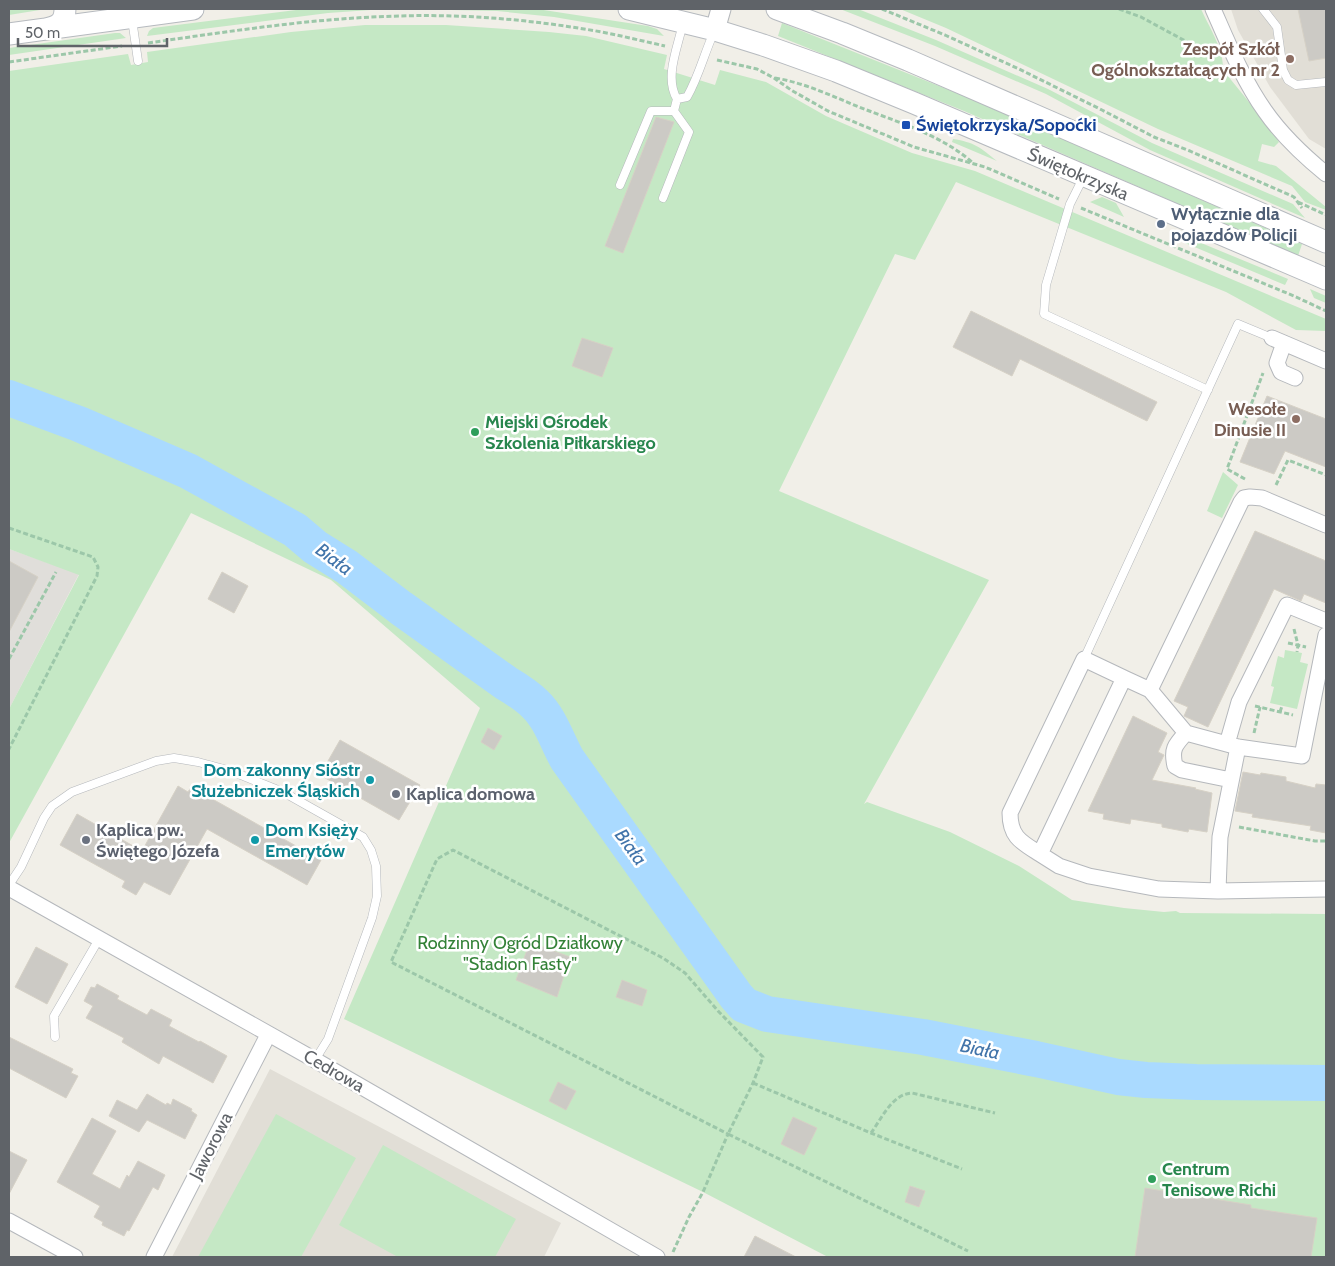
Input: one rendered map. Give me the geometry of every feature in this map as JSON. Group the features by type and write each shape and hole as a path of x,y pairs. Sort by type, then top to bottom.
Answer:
{"main road":[{"path":"45,29 56,27 61,23 64,18 65,9"},
{"path":"9,34 193,9"},
{"name":"Świętokrzyska","path":"629,9 685,15 715,30 836,71 1326,280"},
{"name":"Świętokrzyska","path":"777,9 908,60 1326,242"}],"street":[{"path":"715,30 721,9"},
{"path":"1214,9 1240,67 1265,112 1297,148 1326,174"},
{"path":"1295,378 1281,372 1276,363 1277,340 1326,361"},
{"path":"1150,690 1244,498 1256,496 1326,525"},
{"path":"1218,891 1220,837 1238,747 1239,702 1287,605 1325,617"},
{"path":"1326,636 1302,756 1238,747 1186,733 1150,690 1084,659 1010,813 1010,821 1016,838 1059,866 1089,876 1159,889 1218,891 1326,889"},
{"path":"1040,854 1124,678"},
{"path":"1186,733 1175,746 1172,756 1175,766 1182,770 1231,780"},
{"name":"Cedrowa","path":"9,887 657,1257"},
{"name":"Jaworowa","path":"154,1257 268,1034"},
{"path":"9,1221 75,1257"}],"lane":[{"path":"1263,9 1277,27 1283,70 1288,80 1296,85 1326,82"},
{"path":"663,198 689,132 674,111 677,99 672,90 671,71 685,15"},
{"path":"132,18 138,61"},
{"path":"677,99 687,97 697,79 703,56 715,30"},
{"path":"620,185 651,111 674,111"},
{"path":"1084,176 1070,204 1046,285 1044,314 1208,390"},
{"path":"1084,659 1238,324 1277,340"},
{"path":"9,887 21,867 44,818 52,806 62,798 72,792 156,761 174,758 231,771 282,792 363,837 371,850 376,866 377,896 372,918 328,1039 315,1060"},
{"path":"55,1037 54,1016 99,939"}],"path":[{"path":"882,9 986,54 1102,110 1154,138 1190,151 1294,197 1297,202 1326,215"},
{"path":"1119,9 1140,17 1223,61 1240,67"},
{"path":"9,62 289,24 401,16 476,17 548,23 678,48"},
{"path":"703,56 757,69 828,111 914,147 973,163 1020,181 1070,204 1326,311"},
{"path":"774,78 795,82 913,128 962,153 973,163"},
{"path":"1248,480 1227,469 1277,340"},
{"path":"1270,502 1288,460 1326,475"},
{"path":"9,528 93,557 98,567 97,576 9,749"},
{"path":"9,660 56,572"},
{"path":"1270,639 1323,652"},
{"path":"1239,702 1309,719"},
{"path":"1280,712 1282,706"},
{"path":"1238,747 1260,707"},
{"path":"1224,818 1240,828 1315,841 1326,841"},
{"path":"670,1257 689,1216 703,1192 728,1134 753,1083 763,1057 719,1012 685,973 663,958 454,850 437,859 391,962 728,1134 968,1251"},
{"path":"753,1083 962,1169"},
{"path":"871,1133 897,1097 904,1093 912,1093 995,1113"}],"shaded area":[{"name":"Zespół Szkół Ogólnokształcących nr 2","path":"1231,9 1326,9 1326,149 1309,139 1270,87 1238,30"},
{"path":"9,549 79,574 9,709"},
{"path":"270,1069 561,1223 544,1257 172,1257"}],"green space":[{"path":"9,9 46,9 9,15"},
{"path":"304,9 385,9 328,13 147,36 153,28"},
{"path":"405,9 537,9 648,26 657,29 664,36 554,17 497,11"},
{"path":"840,9 858,9 936,40 1048,89 1152,143 1293,204 1305,218 1150,150 1046,94 935,46"},
{"path":"900,9 1201,9 1219,46 1223,70 1279,142 1274,147 1262,144 1258,161 1276,166 1326,207 1326,210 1305,202 1292,186 1158,129 946,28"},
{"path":"782,23 969,98 1302,244 1298,256 964,111 778,36"},
{"name":"Rodzinny Ogród Działkowy \"Stadion Fasty\"","path":"365,25 446,25 586,36 667,55 664,69 715,85 720,70 766,82 826,116 912,153 975,171 1326,319 1326,331 1296,330 1226,292 956,182 915,260 895,254 779,491 989,580 864,804 867,802 950,832 1019,866 1072,900 1124,908 1164,912 1176,911 1180,913 1326,914 1326,1257 828,1257 703,1192 344,1019 480,708 331,580 191,513 9,843 9,709 79,575 9,549 9,71 128,54 131,65 148,62 147,52 291,32"},
{"path":"120,33 126,38 9,55 9,48"},
{"path":"953,139 977,146 997,161 952,142"},
{"path":"1102,197 1116,203 1124,217 1090,202"},
{"path":"1194,240 1288,279 1285,285 1185,243"},
{"path":"1310,289 1326,296 1326,303 1314,298"},
{"path":"1223,472 1238,485 1222,518 1207,511"},
{"path":"1285,650 1302,653 1300,662 1308,664 1297,709 1270,703 1274,687 1271,686 1278,656 1284,658"},
{"path":"276,1114 356,1158 301,1257 198,1257"},
{"path":"383,1145 516,1219 495,1257 398,1257 339,1225"}],"building":[{"path":"1298,9 1326,9 1326,58 1309,61"},
{"path":"656,117 674,122 623,253 605,246"},
{"path":"971,311 1157,402 1147,421 1020,359 1012,376 953,347"},
{"path":"582,338 613,348 602,377 572,366"},
{"path":"1267,396 1326,419 1326,467 1285,451 1274,474 1240,462"},
{"path":"1255,531 1326,561 1326,603 1304,594 1301,601 1274,589 1208,727 1184,716 1188,707 1174,701"},
{"path":"9,561 38,577 9,632"},
{"path":"222,572 248,586 234,613 208,599"},
{"path":"1133,716 1167,733 1158,752 1164,755 1152,780 1212,793 1207,832 1189,829 1188,832 1162,827 1162,824 1131,819 1130,824 1103,819 1104,814 1088,811"},
{"path":"488,728 502,736 494,750 481,742"},
{"name":"Dom zakonny Sióstr Służebniczek Śląskich","path":"340,740 420,785 399,820 320,775"},
{"path":"1243,772 1286,777 1286,781 1315,788 1316,784 1326,785 1326,833 1310,830 1311,826 1252,817 1253,814 1235,811"},
{"name":"Dom Księży Emerytów","path":"178,786 188,792 191,787 321,860 307,885 207,829 170,895 144,882 136,895 122,887 125,881 60,845 77,814 142,851"},
{"path":"530,942 570,957 557,997 516,980"},
{"path":"36,947 68,964 47,1004 15,987"},
{"path":"622,980 647,990 642,1006 616,997"},
{"path":"97,984 119,996 117,999 147,1015 151,1009 172,1020 169,1026 227,1056 213,1083 163,1056 159,1064 122,1042 124,1038 86,1018 93,1006 84,1001 91,987 95,988"},
{"path":"9,1037 73,1069 71,1073 78,1076 66,1098 9,1068"},
{"path":"558,1082 576,1091 566,1110 549,1101"},
{"path":"147,1094 166,1105 167,1103 171,1105 173,1099 192,1109 191,1111 197,1115 185,1139 147,1120 139,1132 109,1116 117,1100 137,1110"},
{"path":"793,1117 817,1128 804,1155 781,1144"},
{"path":"92,1118 116,1131 92,1174 120,1189 127,1175 129,1177 138,1161 165,1175 158,1190 153,1187 129,1231 127,1230 124,1236 102,1225 103,1222 94,1217 100,1206 57,1182"},
{"path":"9,1151 27,1160 9,1194"},
{"path":"910,1186 925,1191 919,1207 905,1202"},
{"path":"1145,1188 1317,1218 1311,1257 1135,1257"},
{"path":"755,1236 796,1257 744,1257"}],"waterway":[{"name":"Biała","path":"9,398 79,424 188,471 295,530 315,547 347,567 401,608 528,698 545,716 567,759 744,1005 767,1014 923,1037 1118,1077 1196,1082 1326,1083"}],"place":[{"name":"Zespół Szkół Ogólnokształcących nr 2","path":"1290,59"},
{"name":"Świętokrzyska/Sopoćki","path":"906,125"},
{"name":"Wyłącznie dla pojazdów Policji","path":"1161,224"},
{"name":"Wesołe Dinusie II","path":"1296,419"},
{"name":"Miejski Ośrodek Szkolenia Piłkarskiego","path":"475,432"},
{"name":"Dom zakonny Sióstr Służebniczek Śląskich","path":"370,780"},
{"name":"Kaplica domowa","path":"396,794"},
{"name":"Kaplica pw. Świętego Józefa","path":"86,840"},
{"name":"Dom Księży Emerytów","path":"255,840"},
{"name":"Centrum Tenisowe Richi","path":"1152,1179"}]}
